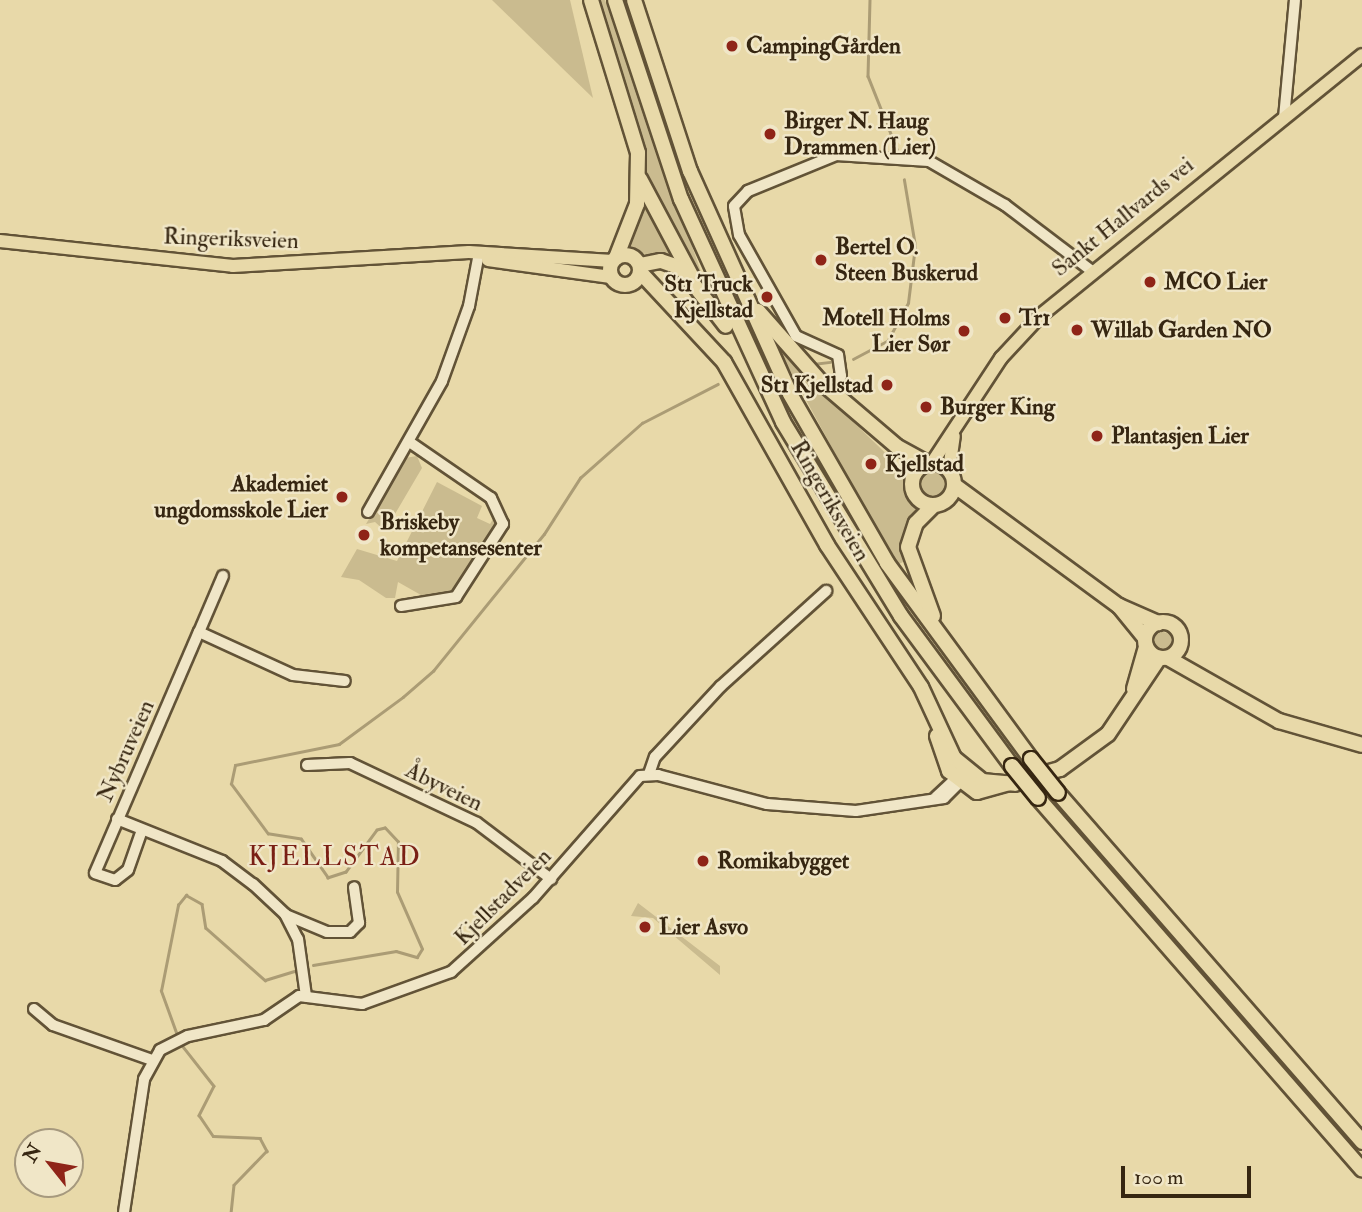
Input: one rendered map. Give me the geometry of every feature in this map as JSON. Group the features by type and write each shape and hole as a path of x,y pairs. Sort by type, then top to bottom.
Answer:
{"highway":[{"path":"591,0 635,136 640,177 635,212 615,259 611,277"},
{"path":"615,0 677,189 765,386"},
{"path":"634,0 723,254 838,483 959,667 1058,793 1362,1142"},
{"path":"640,177 692,276 765,386 862,557 1012,766 1359,1166"},
{"path":"723,254 774,335 830,390 896,446 949,470 954,485 983,509 1119,606 1176,628 1180,646 1204,677"},
{"path":"615,259 628,255 640,269"},
{"path":"631,285 640,269 668,261 692,276"},
{"name":"Ringeriksveien","path":"640,269 731,373 810,516 931,707 961,778"},
{"name":"Ringeriksveien","path":"611,277 631,285 686,320"},
{"path":"896,446 913,476 914,494 940,503 983,509"},
{"path":"913,476 930,463"},
{"path":"954,485 912,531 908,554 959,667"},
{"path":"1119,606 1145,642 1163,658 1204,677 1279,721 1362,745"},
{"path":"1133,690 1145,642 1158,623"},
{"path":"961,778 1014,784 1091,750 1133,690 1163,658 1180,646"}],"main road":[{"name":"Sankt Hallvards vei","path":"930,463 955,431 1008,349 1092,271 1362,55"},
{"name":"Ringeriksveien","path":"0,241 233,266 461,255 615,259"},
{"name":"Ringeriksveien","path":"479,256 611,277"},
{"name":"Sankt Hallvards vei","path":"949,470 955,431"}],"street":[{"path":"1283,118 1295,0"},
{"path":"830,390 841,362 831,349 803,342 788,325 739,235 734,206 748,191 836,155 939,164 1092,271"},
{"path":"369,512 411,443 451,359 479,256"},
{"path":"401,606 456,597 503,524 491,498 411,443"},
{"name":"Nybruveien","path":"223,576 117,819 235,868 285,914 304,958 306,996"},
{"name":"Kjellstadveien","path":"306,996 362,1004 443,976 484,947 551,879 630,784 649,774 655,757 721,687 826,591"},
{"path":"199,632 293,675 345,681"},
{"name":"Åbyveien","path":"307,765 350,763 477,823 551,879"},
{"path":"649,774 799,808 891,809 936,797 961,778"},
{"path":"117,819 94,869 99,876 115,880 128,870 142,830"},
{"path":"285,914 327,932 350,932 359,923 354,887"},
{"path":"124,1212 152,1060 179,1039 264,1020 306,996"},
{"path":"34,1009 54,1025 152,1060"}],"shaded area":[{"path":"492,0 570,0 593,98"},
{"path":"596,0 605,0 705,283 644,176"},
{"path":"643,193 679,260 624,250"},
{"path":"779,350 904,471 918,508 905,561 899,564 863,505"},
{"path":"417,456 422,468 385,531 375,522 366,524 405,458"},
{"path":"933,471 942,475 946,484 942,493 933,497 924,493 920,484 924,475"},
{"path":"437,482 482,506 477,518 490,524 496,514 499,520 462,583 450,594 428,599 398,582 395,598 386,598 359,580 341,577 357,549 397,561"},
{"path":"1159,632 1167,632 1172,641 1170,648 1159,650 1154,645 1154,637"},
{"path":"638,903 720,966 720,975 653,918 631,916"}],"waterway":[{"path":"870,0 868,76 897,149"},
{"path":"853,359 888,340 908,303 915,246 904,180"},
{"path":"813,364 830,362"},
{"path":"313,965 396,951 417,957 422,949 397,892 398,842 385,828 377,830 346,872 328,878 301,839 268,834 231,784 235,765 339,744 403,697 433,671 544,534 580,478 642,423 718,384"},
{"path":"178,1038 161,991 178,905 186,895 202,904 206,928 265,980 300,969"},
{"path":"181,1044 214,1086 199,1115 213,1136 260,1138 267,1151 234,1185 231,1212"}],"place":[{"name":"CampingGården","path":"732,46"},
{"name":"Birger N. Haug Drammen (Lier)","path":"770,134"},
{"name":"Bertel O. Steen Buskerud","path":"821,260"},
{"name":"MCO Lier","path":"1150,282"},
{"name":"St1 Truck Kjellstad","path":"767,297"},
{"name":"Tr1","path":"1005,318"},
{"name":"Willab Garden NO","path":"1077,330"},
{"name":"Motell Holms Lier Sør","path":"964,331"},
{"name":"St1 Kjellstad","path":"887,385"},
{"name":"Burger King","path":"926,407"},
{"name":"Plantasjen Lier","path":"1097,436"},
{"name":"Kjellstad","path":"871,464"},
{"name":"Akademiet ungdomsskole Lier","path":"342,497"},
{"name":"Briskeby kompetansesenter","path":"364,535"},
{"name":"Romikabygget","path":"703,861"},
{"name":"Lier Asvo","path":"645,927"}],"district":[{"name":"KJELLSTAD","path":"335,858"}]}
